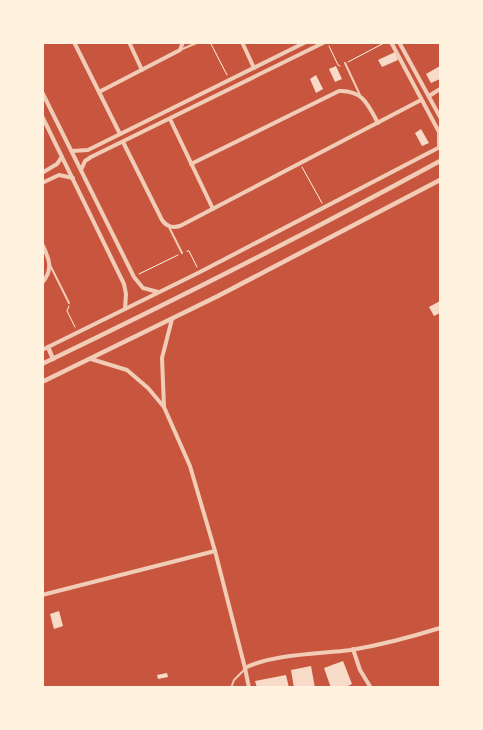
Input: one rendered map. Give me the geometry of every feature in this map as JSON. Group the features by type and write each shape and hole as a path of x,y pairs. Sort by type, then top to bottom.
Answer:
{"street":[{"path":"74,42 120,134"},
{"path":"129,42 142,70"},
{"path":"99,92 180,50 183,42"},
{"path":"242,42 254,68"},
{"path":"72,151 81,152 88,150 254,68 298,44 306,42"},
{"path":"81,170 85,161 91,157 326,42"},
{"path":"42,350 200,272 440,148 438,126 391,42"},
{"path":"399,42 440,117"},
{"path":"428,96 440,89"},
{"path":"191,164 331,94 347,91 362,97 378,123"},
{"path":"42,92 134,276 143,288 160,292"},
{"path":"123,142 162,220 169,227 180,226 422,100"},
{"path":"42,116 124,284 126,294 125,310"},
{"path":"170,119 213,209"},
{"path":"88,150 91,157"},
{"path":"42,173 57,164 62,157"},
{"path":"42,364 210,282 363,204 440,161"},
{"path":"42,183 59,175 73,178"},
{"path":"42,382 172,319 355,226 440,180"},
{"path":"42,283 49,272 50,265 43,244"},
{"path":"164,407 162,358 172,319"},
{"path":"48,347 53,359"},
{"path":"91,359 127,370 148,388 164,407 190,466 215,551 249,688"},
{"path":"42,595 215,551"},
{"path":"245,668 269,659 353,649 394,641 440,628"},
{"path":"353,649 360,670 371,688"}],"lane":[{"path":"180,50 199,42"},
{"path":"345,63 362,97"},
{"path":"169,227 182,253"},
{"path":"50,265 69,303"},
{"path":"231,688 234,680 245,668"}],"path":[{"path":"210,42 230,80"},
{"path":"326,42 338,65 386,42"},
{"path":"300,164 324,208"},
{"path":"134,276 189,251 200,272"},
{"path":"69,303 67,311 78,332"}],"building":[{"path":"395,52 398,60 382,67 378,60"},
{"path":"336,66 342,79 335,82 329,69"},
{"path":"440,66 440,79 431,83 426,74"},
{"path":"316,75 323,89 316,93 310,79"},
{"path":"421,129 429,143 422,146 415,133"},
{"path":"440,301 440,313 434,316 429,307"},
{"path":"59,611 63,626 54,629 50,614"},
{"path":"343,661 352,684 344,688 331,688 324,668"},
{"path":"311,666 315,688 294,688 291,670"},
{"path":"167,673 168,677 158,679 157,675"},
{"path":"286,675 289,688 257,688 255,681"}]}
